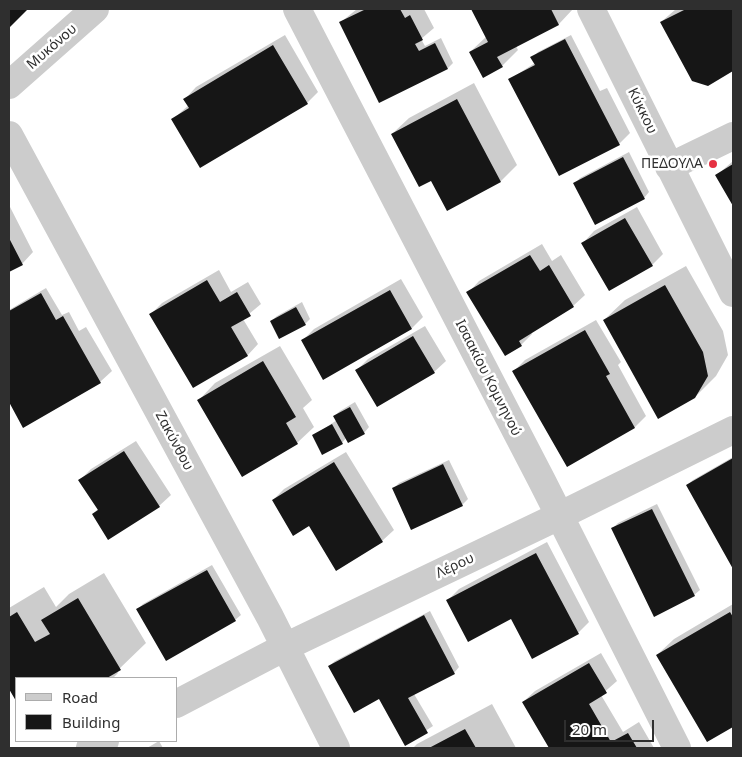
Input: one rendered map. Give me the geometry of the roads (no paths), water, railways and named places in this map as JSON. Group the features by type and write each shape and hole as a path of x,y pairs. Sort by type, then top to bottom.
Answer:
{"street":[{"name":"Μυκόνου","path":"9,84 95,9"},
{"name":"Ισαακίου Κομνηνού","path":"297,9 677,748"},
{"name":"Κύκκου","path":"591,9 733,293"},
{"name":"Ζακύνθου","path":"9,135 285,647 336,748"},
{"path":"669,167 733,136"},
{"name":"Λέρου","path":"178,703 285,647 559,516 733,430"},
{"path":"90,748 103,742"}],"place":[{"name":"ΠΕΔΟΥΛΑ","path":"713,164"}]}
